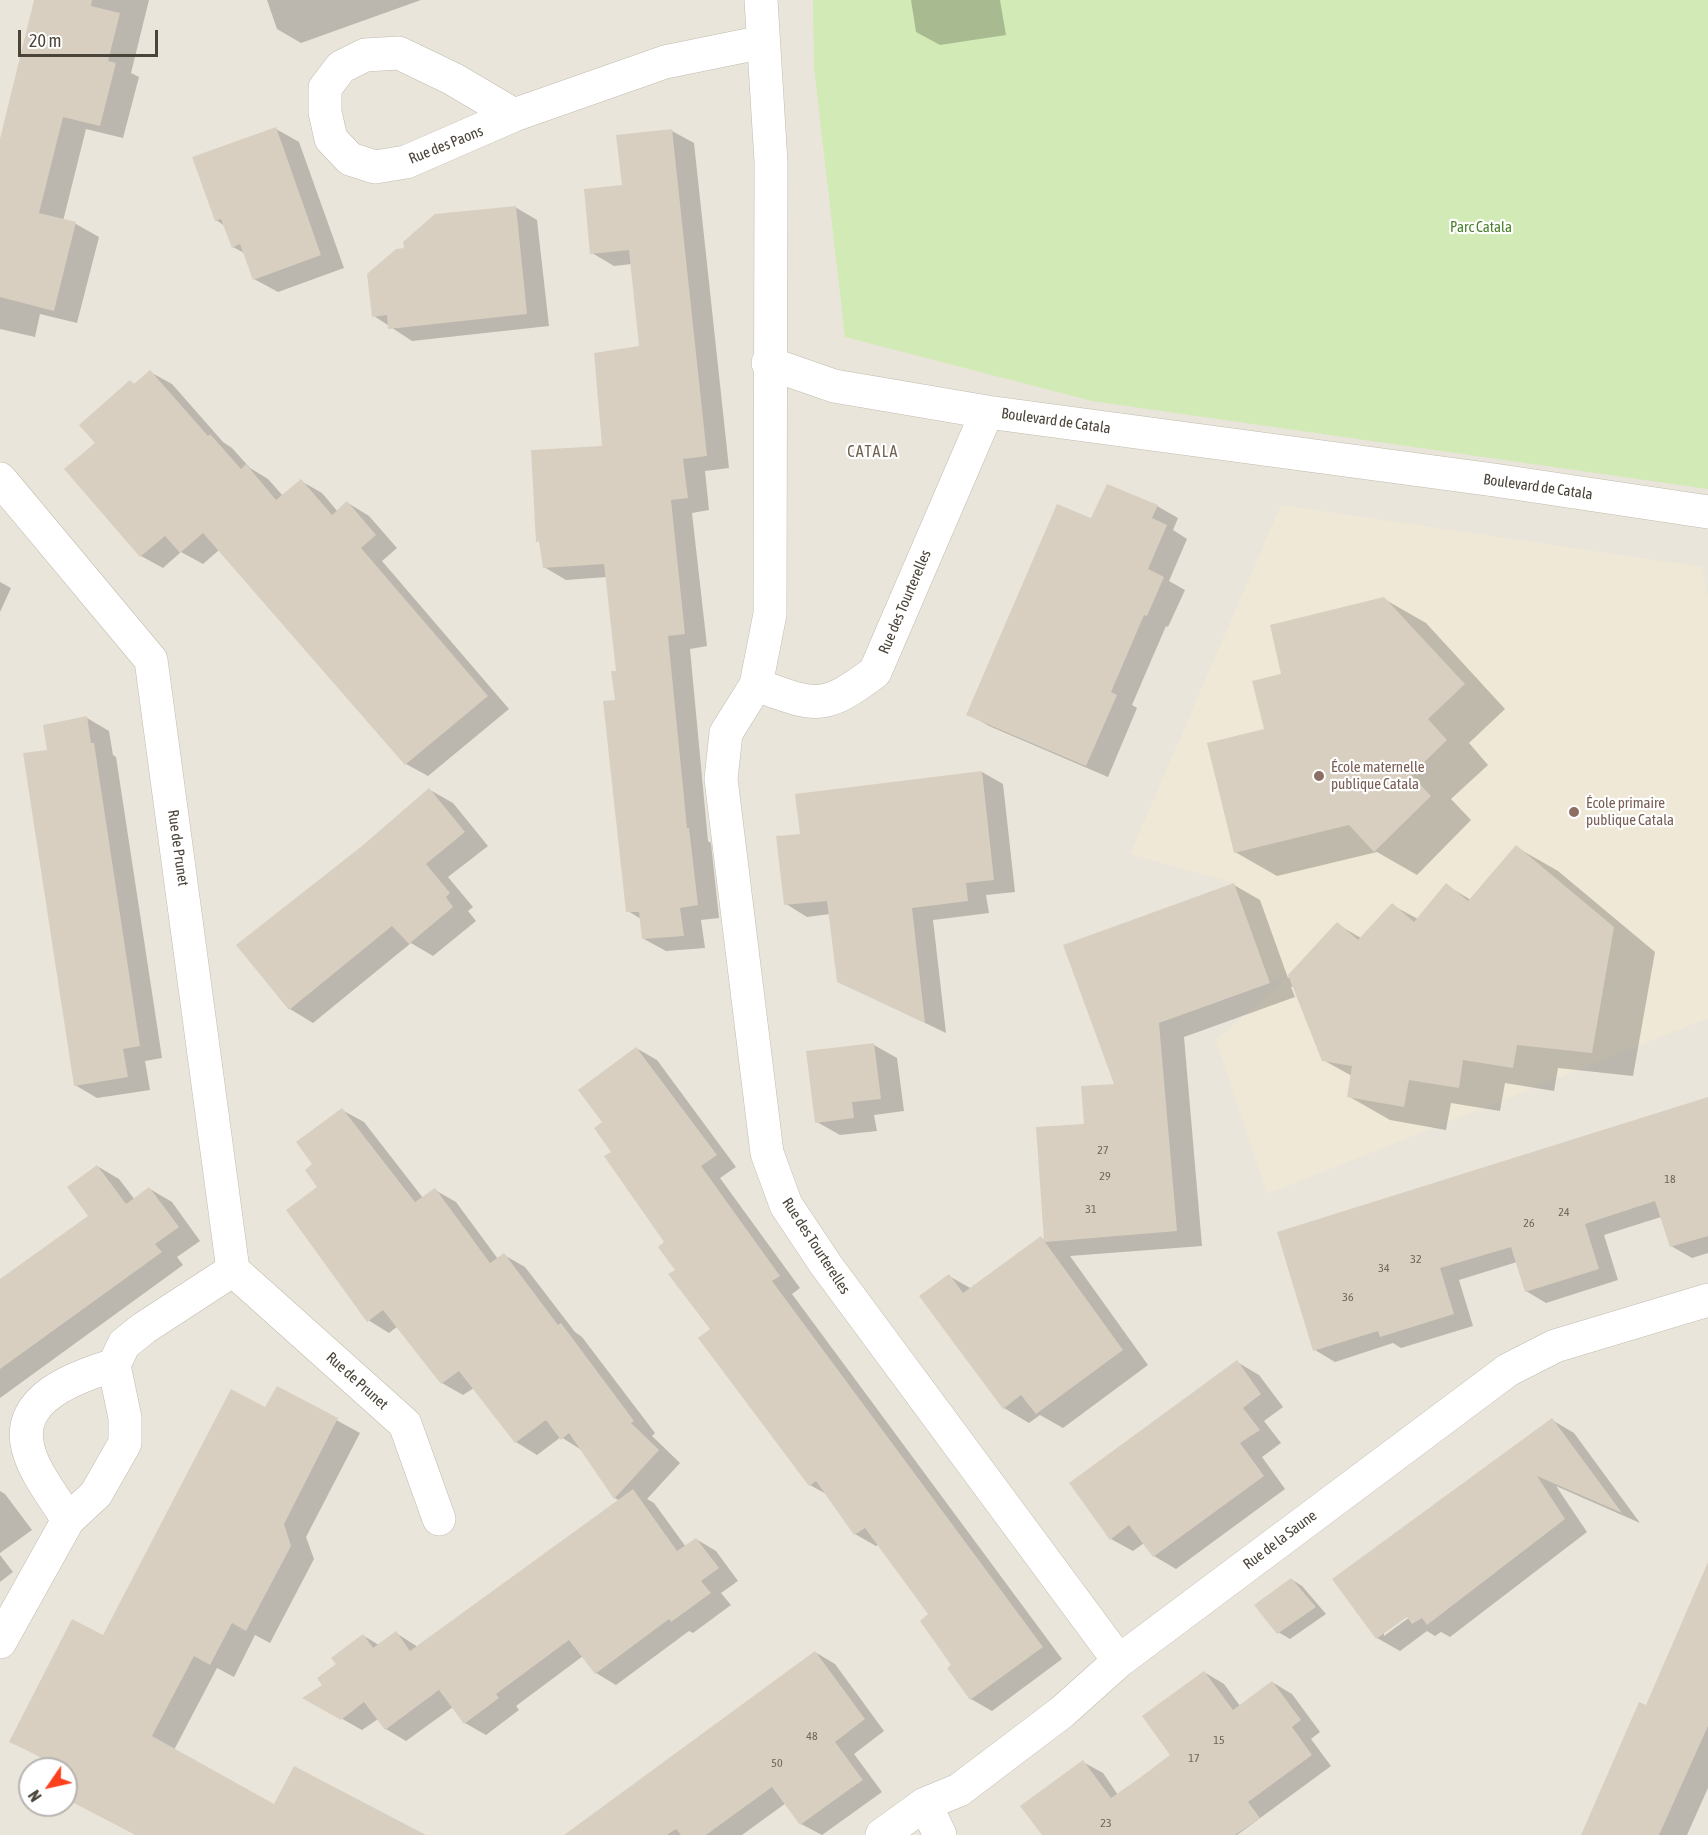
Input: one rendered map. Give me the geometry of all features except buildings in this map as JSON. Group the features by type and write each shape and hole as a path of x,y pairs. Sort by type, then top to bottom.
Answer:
{"street":[{"path":"761,0 771,162 768,363"},
{"name":"Rue des Paons","path":"514,115 453,79 399,52 365,55 341,67 325,88 325,112 331,139 350,159 375,167 406,162 514,115 665,62 763,42"},
{"name":"Boulevard de Catala","path":"768,363 834,386 987,412 1708,512"},
{"name":"Rue des Tourterelles","path":"768,363 770,615 756,686 726,733 721,779 767,1153 786,1205 826,1265 1119,1661"},
{"name":"Rue des Tourterelles","path":"756,686 808,703 843,696 875,672 987,412"},
{"name":"Rue de Prunet","path":"0,479 151,660 234,1270 405,1424 439,1519"},
{"path":"0,1642 68,1520 96,1494 124,1443 125,1418 114,1365 124,1344 144,1328 234,1270"},
{"name":"Rue de la Saune","path":"882,1835 925,1804 958,1790 1062,1712 1119,1661 1508,1370 1555,1346 1708,1300"},
{"path":"68,1520 36,1467 28,1448 26,1427 31,1411 56,1389 82,1375 114,1365"},
{"path":"925,1804 940,1835"}],"shaded area":[{"path":"0,0 1708,0 1708,1835 0,1835"},
{"path":"1281,505 1702,567 1708,596 1708,1018 1267,1194 1216,1040 1295,970 1270,983 1234,883 1130,854"}],"green space":[{"name":"Parc Catala","path":"813,0 1708,0 1708,489 1092,401 845,337 814,67"}],"place":[{"name":"École maternelle publique Catala","path":"1319,776"},
{"name":"École primaire publique Catala","path":"1574,812"}],"district":[{"name":"CATALA","path":"873,452"}]}
